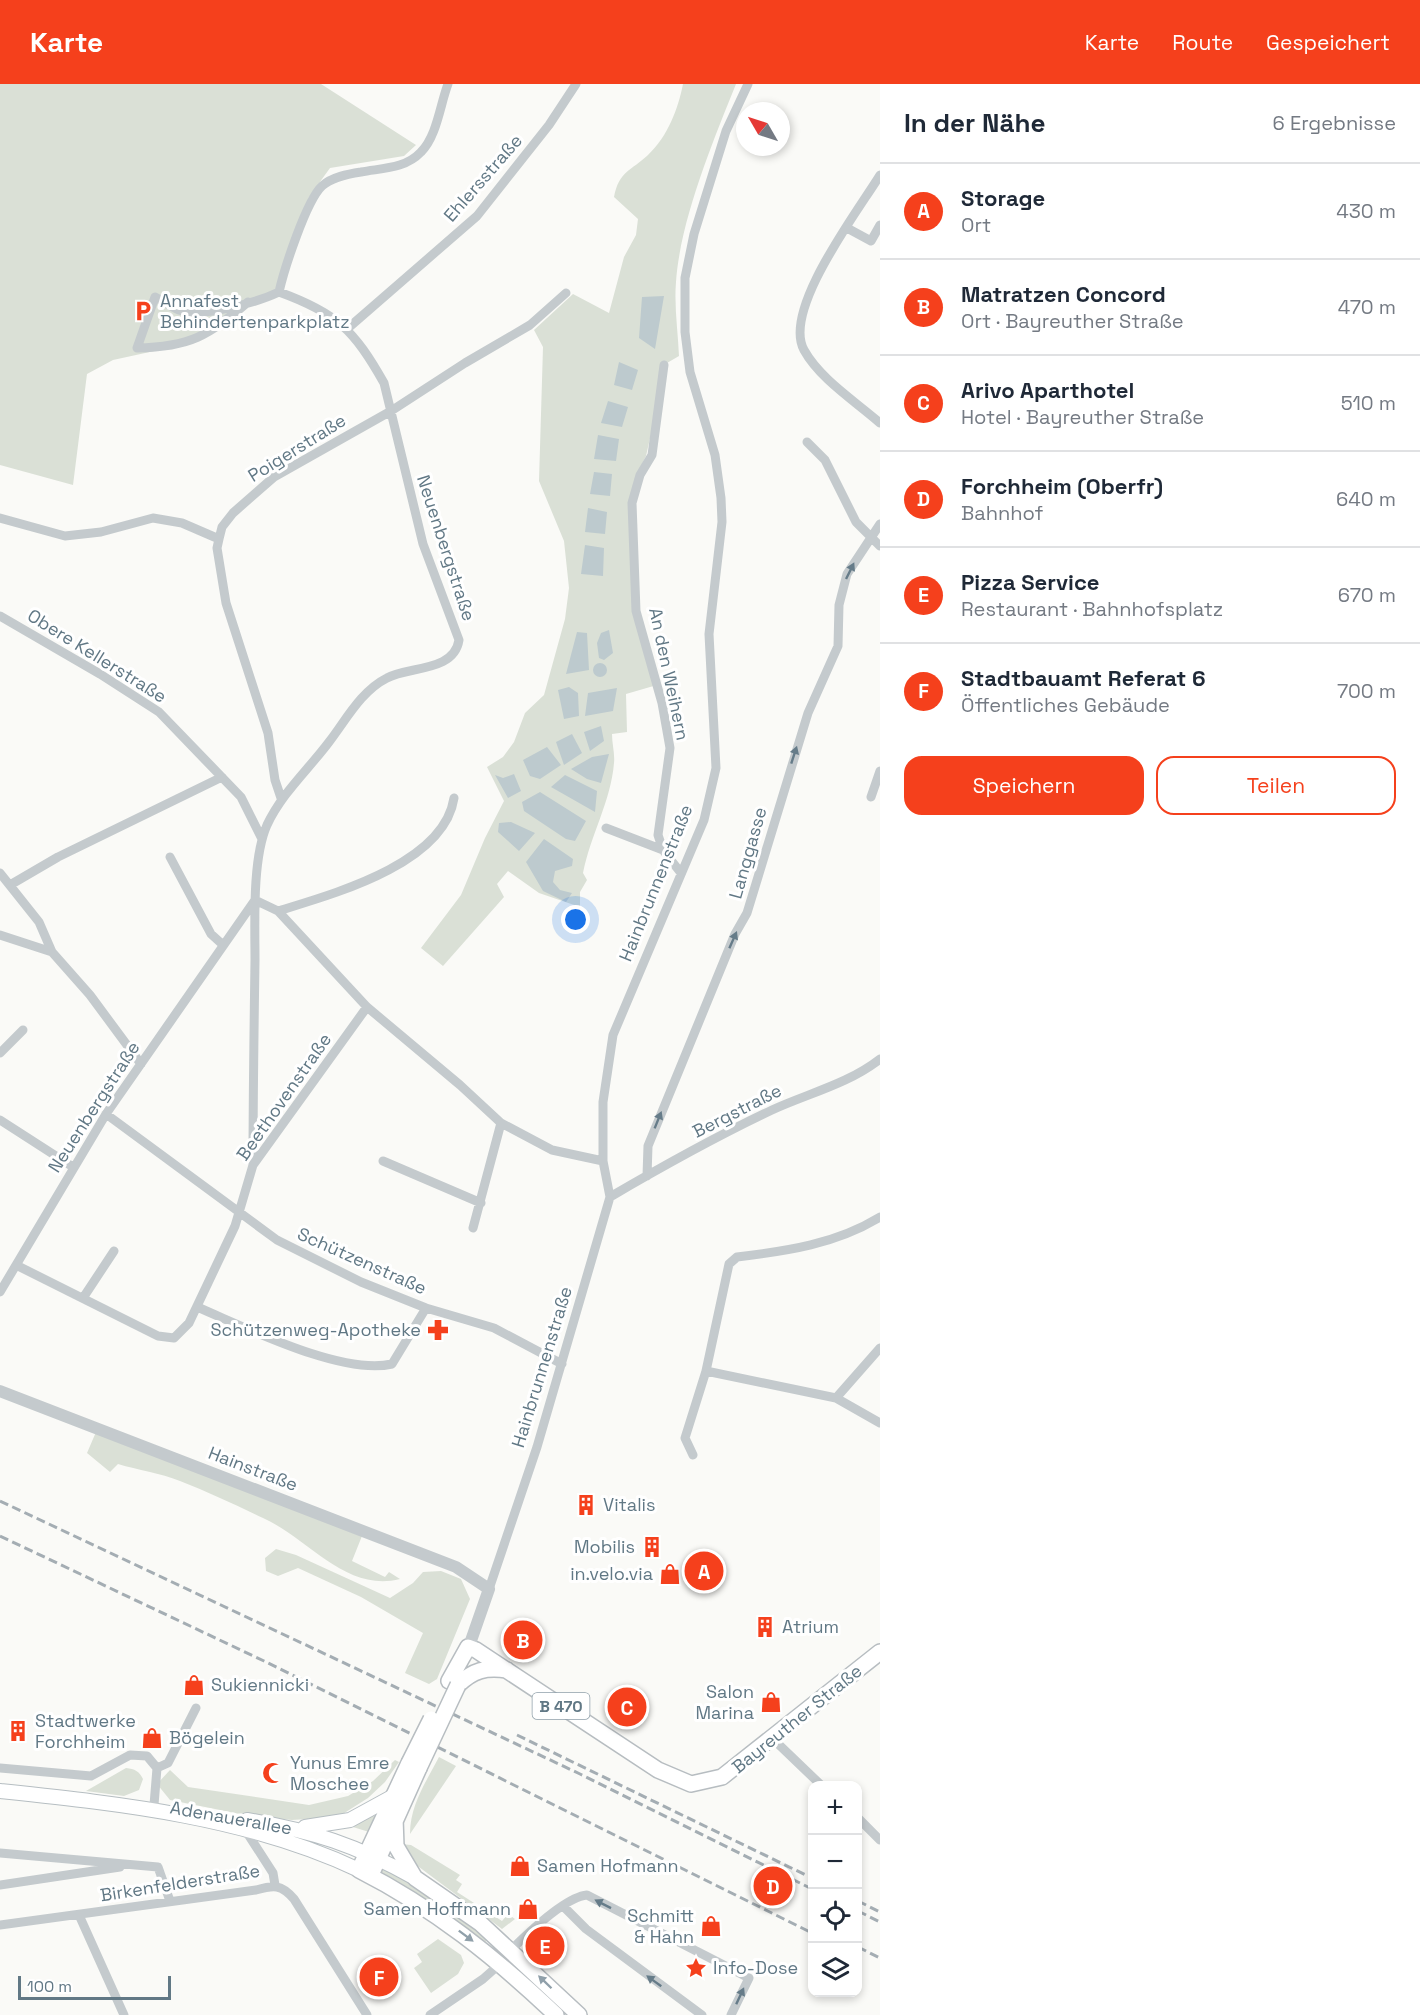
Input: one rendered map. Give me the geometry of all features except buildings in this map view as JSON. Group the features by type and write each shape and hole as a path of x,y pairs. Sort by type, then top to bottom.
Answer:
{"main road":[{"name":"Bayreuther Straße","path":"468,1647 484,1653 658,1770 683,1783 699,1784 722,1777 773,1739 880,1652"},
{"path":"373,1855 395,1818 414,1766 454,1683 468,1647"},
{"path":"454,1683 476,1671 495,1668 507,1670"},
{"path":"414,1766 392,1797 365,1873 506,1957 579,2015"},
{"name":"Adenauerallee","path":"0,1791 78,1800 243,1826 299,1844 365,1873"},
{"path":"295,1828 350,1820 392,1797"},
{"name":"Adenauerallee","path":"78,1800 111,1798 295,1828 336,1839 373,1855 415,1878"},
{"path":"395,1818 394,1839 400,1857 415,1878 480,1923 556,2015"}],"street":[{"path":"248,302 216,329 172,347 137,348 155,297 182,311 215,311 279,292 295,242 313,199 322,186 334,178 361,172 386,170 412,160 421,153 428,144 447,84"},
{"name":"Ehlersstraße","path":"347,330 477,216 549,125 576,84"},
{"name":"Hainbrunnenstraße","path":"468,1647 562,1364 610,1197 603,1161 603,1102 613,1035 704,820 716,768 709,634 722,522 715,455 690,372 685,332 685,278 694,234 726,131 748,84"},
{"path":"880,175 815,279 799,325 802,348 813,365 880,423"},
{"path":"847,228 871,241 880,225"},
{"name":"Neuenbergstraße","path":"0,1292 106,1114 222,944 255,900 262,839 281,798 373,688 389,677 443,662 457,649 459,640 423,544 384,383 371,361 347,330 331,314 279,292"},
{"name":"Poigerstraße","path":"219,539 222,527 233,513 274,477 391,411 465,363 531,325 566,294"},
{"name":"An den Weihern","path":"663,850 658,835 670,748 662,703 636,611 632,503 640,475 652,455 664,365"},
{"path":"807,442 825,460 845,504 870,538 880,546"},
{"path":"0,518 65,536 101,532 153,518 182,523 219,539 217,548 226,603 268,733 275,780 281,798"},
{"name":"Langgasse","path":"646,1176 648,1146 735,934 747,913 808,713 838,646 839,605 847,573 880,524"},
{"name":"Obere Kellerstraße","path":"0,616 146,702 175,728 241,797 262,839"},
{"path":"871,797 880,771"},
{"path":"10,885 58,857 222,777"},
{"path":"278,911 331,895 396,866 423,848 440,830 452,810 454,798"},
{"path":"606,828 663,850 681,873"},
{"path":"170,857 211,934 222,944"},
{"path":"0,873 39,922 52,952 90,995 141,1064"},
{"path":"253,1165 255,900 278,911 367,1007 460,1085 501,1123 552,1150 603,1161"},
{"path":"0,935 52,952"},
{"name":"Beethovenstraße","path":"83,1298 158,1336 174,1338 184,1331 240,1212 253,1165 367,1007"},
{"path":"0,1053 23,1030"},
{"name":"Bergstraße","path":"610,1197 740,1126 794,1100 859,1075 880,1059"},
{"name":"Schützenstraße","path":"106,1114 277,1240 304,1255 361,1282 426,1308 494,1328 562,1364"},
{"path":"0,1120 73,1167"},
{"path":"472,1228 481,1203 501,1123"},
{"path":"383,1161 481,1203"},
{"path":"693,1455 685,1438 706,1371 729,1264 737,1257 803,1249 865,1226 880,1217"},
{"path":"16,1265 83,1298 114,1251"},
{"path":"197,1307 297,1348 339,1360 378,1367 392,1364 426,1308"},
{"path":"836,1398 880,1348"},
{"path":"706,1371 836,1398 880,1423"},
{"name":"Hainstraße","path":"0,1391 456,1567 489,1589"},
{"path":"157,1768 168,1763 196,1708"},
{"path":"773,1739 818,1781"},
{"path":"0,1768 91,1776 130,1755 147,1756 157,1768 154,1805"},
{"path":"862,1822 880,1840"},
{"path":"243,1826 273,1873 275,1885"},
{"path":"0,1853 158,1867 170,1901"},
{"path":"0,1885 137,1864"},
{"name":"Birkenfelderstraße","path":"0,1925 256,1890 275,1885 283,1887 294,1899 367,2015"},
{"path":"430,2015 483,1979 532,1928 579,1896 587,1895 748,1978 731,2015"},
{"path":"564,1907 586,1929 702,2015"},
{"path":"79,1915 124,2015"}],"shaded area":[{"path":"0,84 321,84 416,145 404,156 330,168 309,197 275,291 182,345 113,360 87,374 73,485 0,465"},
{"path":"683,84 736,84 717,130 684,233 676,291 679,356 667,363 646,456 638,472 630,503 636,611 657,685 626,694 627,732 612,734 614,760 612,777 586,859 583,873 587,880 580,892 580,907 539,893 508,871 497,884 504,897 443,966 421,948 461,895 485,838 504,801 487,767 503,757 514,742 525,713 544,695 565,619 569,588 564,541 539,481 543,347 534,330 573,294 609,313 624,257 636,235 638,219 614,197 616,188 626,172 655,148 667,131"},
{"path":"664,296 655,349 639,338 642,297"},
{"path":"619,362 638,370 632,390 614,385"},
{"path":"608,401 628,407 622,427 601,423"},
{"path":"598,435 619,439 616,461 594,459"},
{"path":"594,472 612,474 610,496 590,494"},
{"path":"588,508 607,512 605,534 585,532"},
{"path":"585,545 604,548 603,576 581,574"},
{"path":"609,630 613,653 604,660 599,658 597,643 601,633"},
{"path":"577,632 587,633 589,670 566,674"},
{"path":"600,663 605,665 607,670 605,675 600,677 595,675 593,670 595,665"},
{"path":"569,687 578,693 579,716 564,719 558,690"},
{"path":"617,688 613,711 585,716 588,693"},
{"path":"601,726 604,741 590,751 584,732"},
{"path":"572,734 582,753 564,765 556,742"},
{"path":"547,747 561,765 540,779 530,776 523,760"},
{"path":"609,754 601,783 587,779 571,769 592,757"},
{"path":"514,774 521,791 508,798 495,775 503,778"},
{"path":"565,775 597,791 595,812 551,787"},
{"path":"540,792 586,821 575,841 566,839 524,811 522,802"},
{"path":"511,822 535,833 519,851 498,832 499,823"},
{"path":"544,839 573,859 572,866 555,871 553,882 560,890 572,893 566,902 543,891 526,862"},
{"path":"96,1432 362,1536 352,1561 385,1577 389,1572 400,1579 380,1581 362,1578 345,1571 280,1527 180,1481 118,1464 110,1472 87,1453"},
{"path":"276,1549 296,1555 390,1598 413,1583 423,1572 441,1571 461,1579 470,1599 437,1679 429,1684 405,1673 423,1633 361,1597 298,1568 278,1576 266,1571 265,1558"},
{"path":"439,1757 456,1766 410,1834 416,1803"},
{"path":"395,1760 399,1762 385,1782 368,1798 338,1817 292,1820 250,1816 170,1800 157,1784 170,1770 188,1787 309,1805 348,1796 373,1781"},
{"path":"126,1768 136,1771 143,1779 139,1790 124,1796 86,1791"},
{"path":"373,1815 375,1817 369,1832 353,1827 353,1823"},
{"path":"400,1844 411,1845 460,1875 456,1880 462,1884 457,1892 502,1921 508,1914 515,1919 502,1929 411,1861"},
{"path":"382,1868 411,1883 490,1939 485,1942 428,1902 387,1878 382,1873"},
{"path":"438,1939 461,1955 464,1963 458,1974 431,1993 414,1968 422,1962 417,1954"}],"railway":[{"path":"0,1501 580,1774 808,1887"},
{"path":"0,1536 264,1661 808,1931"},
{"path":"517,1735 808,1876"},
{"path":"862,1903 880,1912"},
{"path":"862,1913 880,1922"},
{"path":"862,1949 880,1958"}],"place":[{"name":"Annafest Behindertenparkplatz","path":"143,311"},
{"name":"Schützenweg-Apotheke","path":"438,1330"},
{"name":"Vitalis","path":"586,1505"},
{"name":"Mobilis","path":"652,1547"},
{"name":"Storage","path":"704,1571"},
{"name":"in.velo.via","path":"670,1574"},
{"name":"Atrium","path":"765,1627"},
{"name":"Matratzen Concord","path":"523,1640"},
{"name":"Sukiennicki","path":"194,1685"},
{"name":"Salon Marina","path":"771,1702"},
{"name":"Arivo Aparthotel","path":"627,1707"},
{"name":"Stadtwerke Forchheim","path":"18,1731"},
{"name":"Bögelein","path":"152,1738"},
{"name":"Yunus Emre Moschee","path":"273,1773"},
{"name":"Samen Hofmann","path":"520,1866"},
{"name":"Forchheim (Oberfr)","path":"773,1886"},
{"name":"Samen Hoffmann","path":"528,1909"},
{"name":"Schmitt & Hahn","path":"711,1926"},
{"name":"Pizza Service","path":"545,1946"},
{"name":"Info-Dose","path":"696,1968"},
{"name":"Stadtbauamt Referat 6","path":"379,1977"}]}
